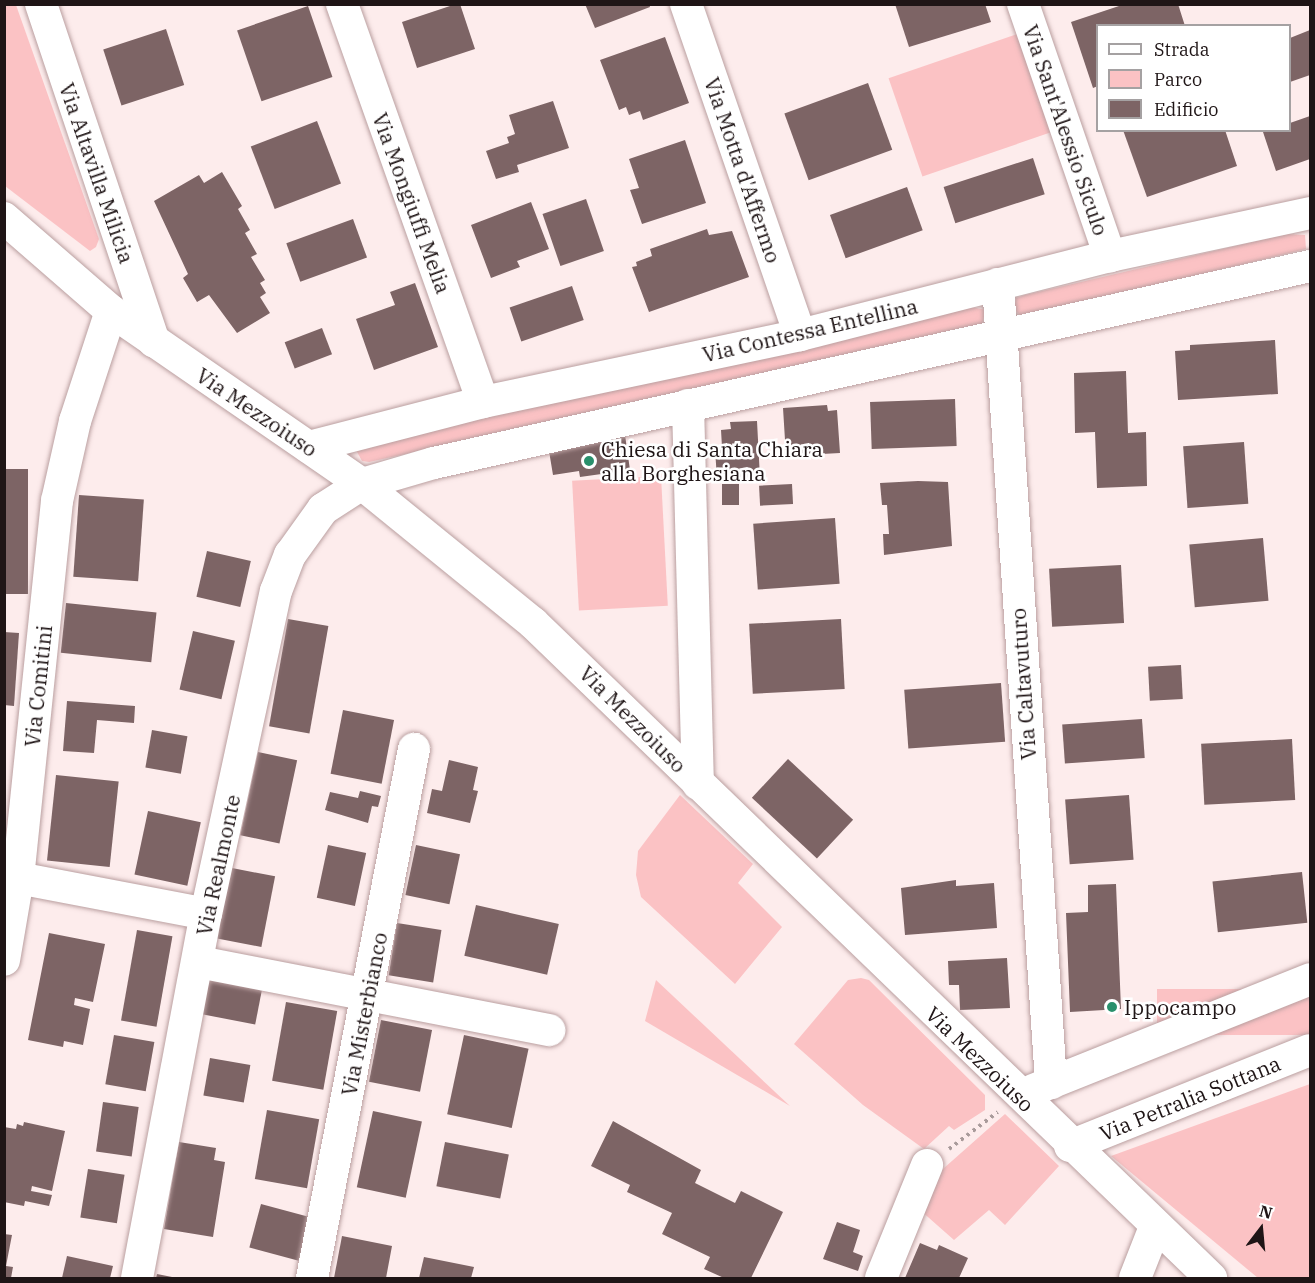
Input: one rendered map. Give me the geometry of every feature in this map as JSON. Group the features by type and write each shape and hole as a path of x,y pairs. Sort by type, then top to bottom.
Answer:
{"street":[{"name":"Via Altavilla Milicia","path":"40,4 154,342"},
{"name":"Via Mongiuffi Melia","path":"342,4 483,402"},
{"name":"Via Motta d'Affermo","path":"686,4 800,335"},
{"name":"Via Sant'Alessio Siculo","path":"1023,4 1110,256"},
{"name":"Via Contessa Entellina","path":"309,447 483,402 800,335 1110,256 1311,213"},
{"name":"Via Mezzoiuso","path":"4,218 111,311 362,484 541,630 1018,1096 1211,1278"},
{"path":"362,484 434,463 1311,266"},
{"name":"Via Caltavuturo","path":"998,284 1051,1083"},
{"name":"Via Comitini","path":"4,960 18,878 57,501 79,404 111,311"},
{"path":"688,405 698,783"},
{"name":"Via Realmonte","path":"137,1278 199,962 206,914 282,574 318,513 340,495 362,484"},
{"name":"Via Misterbianco","path":"312,1278 369,995 414,749"},
{"path":"18,878 206,914"},
{"path":"199,962 549,1030"},
{"path":"1018,1096 1311,979"},
{"name":"Via Petralia Sottana","path":"1070,1146 1311,1050"},
{"path":"881,1278 927,1165"},
{"path":"1135,1278 1155,1227"}],"path":[{"path":"927,1165 1018,1096"}],"green space":[{"path":"4,5 16,5 99,239 96,247 90,251 5,186"},
{"path":"1020,33 1054,131 922,177 889,78"},
{"path":"1287,234 1305,235 1306,249 1022,317 1014,309 1016,298 1025,295"},
{"path":"971,307 986,310 981,327 369,462 362,461 355,448 357,443"},
{"path":"661,476 668,606 579,610 572,481"},
{"path":"680,795 753,864 738,883 782,927 735,984 641,897 636,875 638,851"},
{"path":"861,978 869,980 985,1095 985,1110 954,1130 949,1126 924,1149 863,1105 794,1044 848,980"},
{"path":"656,980 790,1106 645,1021"},
{"path":"1157,989 1310,989 1310,1035 1157,1035"},
{"path":"1310,1084 1310,1278 1258,1278 1111,1156"},
{"path":"1005,1114 1059,1166 1005,1225 989,1210 954,1240 920,1210 935,1176"}],"building":[{"path":"460,4 475,49 417,68 402,22"},
{"path":"585,4 649,4 650,7 595,28"},
{"path":"895,4 985,4 991,22 909,47"},
{"path":"1125,4 1178,4 1184,24 1096,24 1096,87 1093,88 1071,22"},
{"path":"308,6 332,77 262,101 237,30"},
{"path":"166,29 184,85 121,106 103,49"},
{"path":"1310,30 1310,75 1291,82 1291,38"},
{"path":"665,37 689,103 643,120 640,111 629,115 626,107 619,110 600,60"},
{"path":"868,83 892,150 809,180 784,113"},
{"path":"553,101 569,148 517,165 519,172 496,179 486,151 509,143 507,137 515,134 509,115"},
{"path":"1310,116 1310,159 1276,171 1263,132 1291,132 1291,123"},
{"path":"317,121 341,184 275,209 251,146"},
{"path":"1124,132 1226,132 1237,166 1147,197"},
{"path":"685,140 706,203 642,224 630,190 639,188 629,159"},
{"path":"1033,158 1045,194 955,223 944,187"},
{"path":"222,172 242,206 238,209 250,230 245,233 257,254 251,257 265,280 260,283 266,293 260,297 270,313 237,333 209,295 197,302 183,278 188,274 154,201 199,175 204,183"},
{"path":"907,187 923,230 846,258 830,215"},
{"path":"586,199 604,251 560,266 543,214"},
{"path":"531,202 549,249 517,261 520,267 491,278 471,225"},
{"path":"353,219 367,258 300,282 286,243"},
{"path":"707,229 709,235 732,231 749,277 649,312 632,267 637,266 636,262 652,256 650,249"},
{"path":"415,283 438,347 374,370 356,319 395,305 390,292"},
{"path":"572,286 584,320 521,342 510,307"},
{"path":"322,328 332,354 295,368 285,342"},
{"path":"1275,340 1278,394 1178,400 1175,351 1190,350 1190,345"},
{"path":"1126,371 1128,433 1146,432 1147,486 1097,488 1095,432 1075,433 1074,373"},
{"path":"955,399 957,446 872,449 870,402"},
{"path":"827,405 828,411 837,410 840,453 786,456 783,408"},
{"path":"757,421 760,478 717,480 715,448 722,447 721,430 731,429 730,422"},
{"name":"Chiesa di Santa Chiara alla Borghesiana","path":"625,435 630,470 580,477 579,471 553,475 549,451"},
{"path":"1244,442 1248,504 1187,508 1183,446"},
{"path":"4,469 28,469 28,594 4,594"},
{"path":"948,482 952,546 884,555 883,534 889,534 887,505 882,505 880,483"},
{"path":"722,484 739,484 739,505 722,505"},
{"path":"792,484 793,504 760,506 759,486"},
{"path":"79,495 144,500 138,581 73,577"},
{"path":"835,518 840,584 758,590 753,524"},
{"path":"1263,538 1268,601 1195,607 1189,544"},
{"path":"207,551 251,561 240,607 196,597"},
{"path":"1121,565 1124,623 1052,627 1049,569"},
{"path":"66,603 157,613 151,662 61,653"},
{"path":"288,619 328,626 309,733 269,726"},
{"path":"841,619 845,689 753,694 749,624"},
{"path":"193,631 235,641 221,699 180,689"},
{"path":"4,632 19,633 14,706 4,705"},
{"path":"1181,665 1183,699 1150,701 1148,667"},
{"path":"1001,683 1005,742 908,749 904,690"},
{"path":"67,701 135,706 134,723 97,720 94,753 63,751"},
{"path":"343,710 394,720 382,784 331,774"},
{"path":"1142,719 1145,758 1065,763 1062,725"},
{"path":"152,730 187,736 181,774 145,767"},
{"path":"1292,739 1295,800 1204,805 1201,744"},
{"path":"258,752 297,760 279,843 240,835"},
{"path":"788,759 853,820 817,858 752,798"},
{"path":"449,760 478,767 473,790 478,791 470,823 427,813 432,789 442,791"},
{"path":"56,775 119,782 110,867 47,861"},
{"path":"360,791 381,796 378,807 372,806 368,823 325,810 330,792 358,798"},
{"path":"1129,795 1134,860 1070,864 1065,799"},
{"path":"148,811 201,822 187,886 134,875"},
{"path":"328,845 366,853 355,906 317,898"},
{"path":"416,845 460,854 449,904 405,895"},
{"path":"227,867 275,876 261,947 213,938"},
{"path":"1302,872 1307,923 1218,932 1212,881"},
{"path":"956,880 956,886 994,883 997,928 905,935 901,888"},
{"path":"1116,884 1121,1009 1070,1012 1066,913 1088,912 1088,885"},
{"path":"476,905 559,924 547,975 464,956"},
{"path":"397,923 441,930 433,982 389,975"},
{"path":"137,930 172,936 156,1027 121,1021"},
{"path":"49,933 105,944 93,1002 75,998 74,1005 90,1009 83,1045 64,1041 63,1047 28,1040"},
{"path":"1007,958 1010,1008 960,1010 959,985 949,985 948,961"},
{"path":"210,974 263,984 255,1025 202,1014"},
{"path":"286,1002 337,1011 323,1090 272,1081"},
{"path":"381,1020 432,1030 420,1092 369,1082"},
{"path":"114,1035 154,1042 146,1091 105,1084"},
{"path":"464,1035 529,1049 512,1128 447,1114"},
{"path":"210,1058 250,1065 244,1103 203,1095"},
{"path":"103,1102 139,1107 132,1157 96,1152"},
{"path":"267,1110 319,1119 307,1188 255,1179"},
{"path":"373,1111 422,1121 406,1198 357,1187"},
{"path":"613,1121 701,1170 695,1183 735,1203 741,1191 783,1212 751,1278 724,1278 704,1269 710,1257 662,1234 672,1213 627,1192 630,1185 591,1166"},
{"path":"24,1122 65,1131 52,1191 32,1186 31,1191 52,1195 49,1206 25,1201 24,1206 4,1202 4,1127 16,1129 17,1124 23,1126"},
{"path":"179,1142 216,1148 214,1160 225,1162 213,1237 164,1229"},
{"path":"445,1142 509,1154 500,1199 436,1186"},
{"path":"88,1169 125,1175 117,1223 80,1217"},
{"path":"261,1204 310,1217 299,1261 249,1247"},
{"path":"837,1222 860,1230 853,1252 863,1256 858,1271 823,1259"},
{"path":"4,1234 12,1235 6,1266 13,1267 11,1278 4,1278"},
{"path":"342,1236 392,1246 386,1278 334,1278"},
{"path":"920,1243 937,1250 939,1245 968,1258 959,1278 905,1278"},
{"path":"67,1256 113,1266 110,1278 62,1278"},
{"path":"424,1257 474,1267 471,1278 419,1278"},
{"path":"157,1274 172,1277 172,1278 156,1278"}],"place":[{"name":"Chiesa di Santa Chiara alla Borghesiana","path":"589,461"},
{"name":"Ippocampo","path":"1112,1007"}]}
